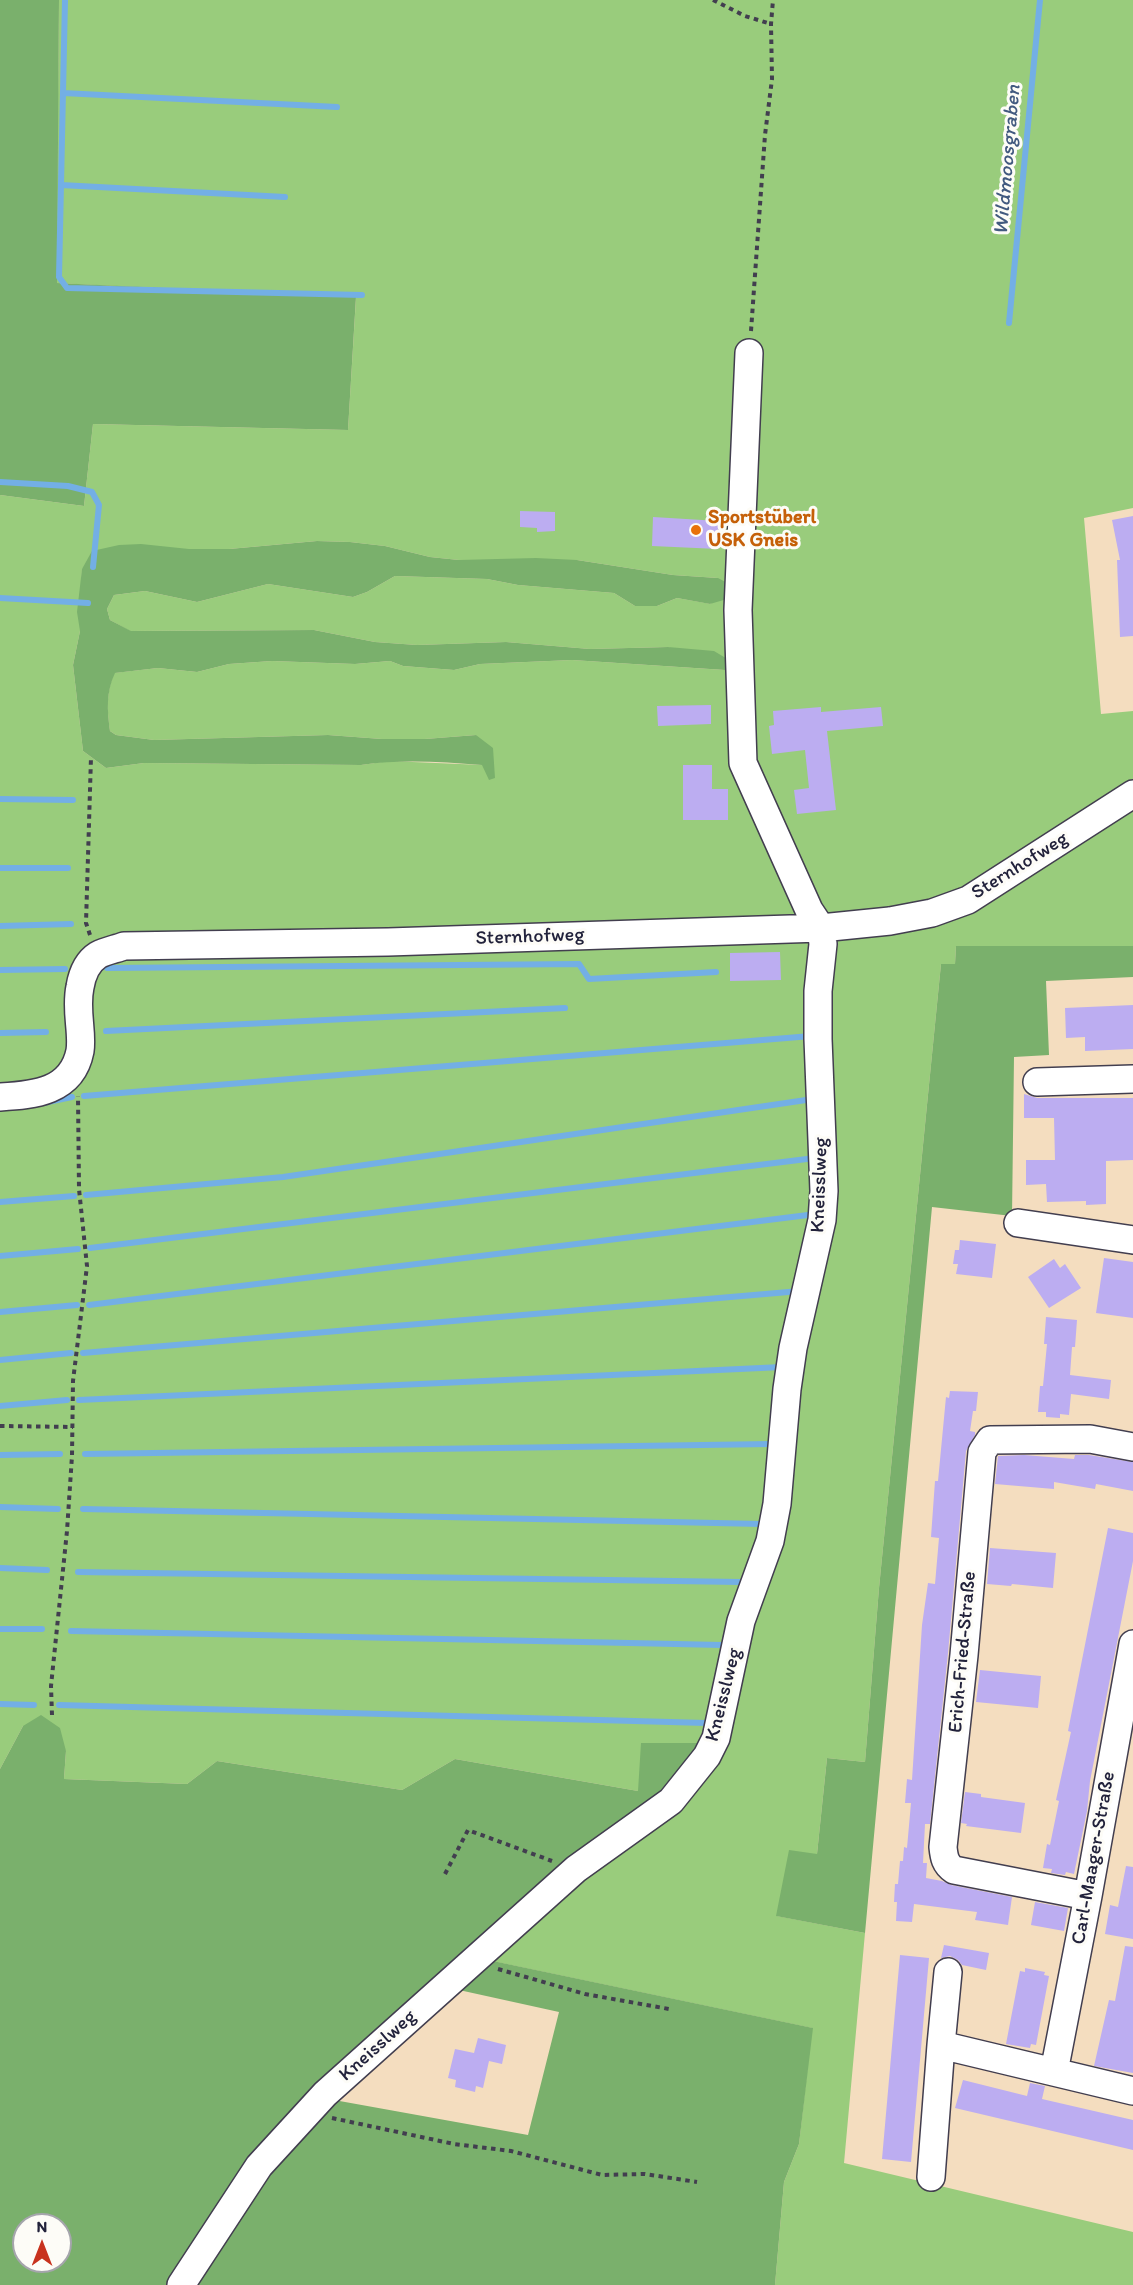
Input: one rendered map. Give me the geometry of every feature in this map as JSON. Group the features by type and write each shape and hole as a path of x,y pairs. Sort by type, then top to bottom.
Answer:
{"street":[{"path":"749,353 738,610 743,763 809,910 821,928"},
{"name":"Sternhofweg","path":"98,955 124,946 400,941 821,928 890,921 932,913 968,900 1133,794"},
{"name":"Kneisslweg","path":"181,2285 259,2166 325,2094 576,1869 671,1801 707,1756 716,1738 741,1621 770,1541 777,1504 790,1369 822,1220 824,1191 818,1039 818,991 823,944 821,928"},
{"path":"0,1097 26,1096 52,1089 71,1076 80,1050 77,1002 83,973 98,955"},
{"path":"1037,1082 1133,1079"},
{"path":"1018,1223 1133,1239"},
{"name":"Erich-Fried-Straße","path":"1088,1896 954,1870 948,1866 942,1847 964,1655 982,1452 990,1440 1090,1439 1133,1448"},
{"name":"Carl-Maager-Straße","path":"1054,2072 1133,1644"},
{"path":"931,2177 948,1972"},
{"path":"941,2044 1133,2091"}],"path":[{"path":"713,0 745,16 771,24"},
{"path":"749,353 757,271 765,135 772,79 773,0"},
{"path":"91,757 86,923 98,955"},
{"path":"52,1715 51,1686 68,1531 73,1381 87,1266 79,1189 79,1100 71,1076"},
{"path":"0,1426 73,1427"},
{"path":"445,1874 468,1830 576,1869"},
{"path":"471,1963 585,1994 669,2009"},
{"path":"308,2112 454,2144 511,2151 602,2175 645,2174 697,2182"}],"green space":[{"path":"0,0 59,0 57,283 356,297 348,430 93,424 84,506 0,495"},
{"path":"59,0 1133,0 1133,508 1084,518 1101,714 1133,711 1133,946 956,946 955,964 941,964 879,1588 865,1762 827,1758 817,1854 777,1916 865,1933 844,2163 1133,2232 1133,2285 775,2285 784,2182 799,2144 812,2028 492,1961 638,1791 455,1759 402,1790 217,1761 187,1784 64,1779 66,1751 23,1726 0,1769 0,495 84,506 93,424 348,430 356,298 56,283","holes":["317,541 350,542 459,560 577,560 673,575 718,578 711,604 677,598 657,606 635,606 614,593 518,585 487,579 395,576 353,597 268,584 197,602 145,591 114,595 107,609 110,620 130,631 314,630 375,642 417,645 506,642 590,649 668,647 725,670 572,660 480,664 454,670 403,666 390,661 355,664 272,661 229,664 197,672 158,668 114,673 108,695 108,709 110,731 116,735 154,740 328,735 425,739 476,735 483,765 389,761 361,765 144,763 106,768 83,751 73,665 80,631 82,569 189,549 229,549"]},
{"path":"317,541 385,546 430,557 459,560 536,558 577,560 673,575 718,578 731,585 727,599 710,604 677,598 657,606 635,606 614,593 518,585 487,579 395,576 353,597 268,584 197,602 145,591 114,595 107,609 110,620 131,631 314,630 375,642 417,645 506,642 590,649 668,647 714,651 729,660 725,670 572,660 480,664 454,670 403,666 390,661 355,664 272,661 229,664 197,672 158,668 115,673 110,687 108,701 110,731 116,735 154,740 328,735 425,739 476,735 493,748 495,778 489,780 482,765 422,762 361,765 144,763 106,768 83,751 73,665 80,631 77,612 82,569 92,551 119,545 141,544 189,549 229,549"},
{"path":"956,946 1133,946 1133,977 1046,981 1049,1055 1014,1057 1012,1216 932,1207 865,1933 776,1916 789,1850 817,1854 827,1758 865,1762 879,1588 941,964 955,964"},
{"path":"41,1715 60,1728 66,1751 64,1779 187,1784 217,1761 402,1790 455,1759 638,1791 641,1743 715,1743 677,1799 493,1961 813,2028 799,2144 784,2182 775,2285 0,2285 0,1769 23,1726","holes":["459,1990 559,2012 528,2135 334,2100"]}],"building":[{"path":"520,511 555,512 555,531 537,532 537,528 520,527"},
{"path":"1133,516 1133,636 1120,637 1117,560 1120,560 1112,520"},
{"path":"653,517 719,521 718,549 652,546"},
{"path":"711,705 711,724 658,726 657,706"},
{"path":"821,707 821,712 881,707 883,726 827,731 836,810 797,814 794,790 809,788 805,750 772,754 769,726 774,725 773,711"},
{"path":"683,765 712,765 712,789 728,789 728,820 683,820"},
{"path":"780,952 781,980 730,981 730,953"},
{"path":"1133,1005 1133,1049 1085,1051 1085,1037 1066,1038 1065,1008"},
{"path":"1024,1094 1037,1098 1133,1098 1133,1160 1106,1161 1106,1204 1086,1205 1086,1201 1047,1202 1046,1184 1026,1185 1026,1160 1055,1160 1054,1118 1024,1118"},
{"path":"960,1240 996,1244 992,1278 956,1274 958,1264 953,1264 955,1250 959,1250"},
{"path":"1104,1258 1133,1262 1133,1318 1096,1313"},
{"path":"1054,1259 1060,1268 1065,1264 1081,1288 1049,1308 1028,1277"},
{"path":"1046,1317 1077,1320 1070,1375 1111,1380 1109,1399 1071,1394 1069,1415 1060,1414 1060,1418 1046,1417 1046,1412 1038,1412 1047,1344 1044,1344"},
{"path":"950,1391 978,1392 976,1411 973,1411 970,1431 975,1432 975,1435 966,1451 948,1653 930,1824 925,1824 923,1863 927,1863 926,1878 1012,1897 1008,1925 975,1920 977,1912 914,1904 912,1922 896,1921 895,1884 898,1884 904,1847 907,1848 911,1803 905,1803 907,1779 912,1780 922,1625 928,1583 935,1584 939,1538 931,1537 935,1481 938,1481 946,1397 949,1398"},
{"path":"1024,1455 1074,1459 1075,1455 1089,1455 1133,1462 1133,1491 1096,1484 1095,1489 1054,1482 1054,1489 995,1484 998,1456"},
{"path":"1108,1528 1133,1533 1133,1561 1074,1874 1051,1873 1052,1869 1043,1868 1059,1801 1056,1800 1071,1732 1068,1731"},
{"path":"990,1548 1056,1553 1053,1588 987,1584"},
{"path":"980,1670 1041,1676 1038,1708 976,1702"},
{"path":"965,1792 981,1794 981,1797 1025,1803 1021,1833 966,1826 967,1824 961,1823"},
{"path":"1126,1866 1133,1867 1133,1939 1105,1934 1110,1905 1118,1907"},
{"path":"1035,1902 1068,1908 1064,1931 1031,1925"},
{"path":"944,1945 989,1953 986,1970 962,1965 950,1956 941,1958"},
{"path":"1125,1946 1133,1947 1133,2073 1094,2066 1109,2000 1115,2001"},
{"path":"900,1955 929,1958 911,2162 882,2159"},
{"path":"1025,1968 1045,1972 1044,1975 1049,1976 1036,2045 1031,2044 1030,2048 1006,2044 1020,1971 1025,1972"},
{"path":"478,2038 506,2045 502,2064 489,2061 483,2088 476,2086 475,2092 455,2087 456,2080 448,2078 455,2049 474,2053"},
{"path":"963,2080 1027,2096 1030,2083 1045,2086 1042,2099 1133,2120 1133,2150 955,2108"}],"waterway":[{"path":"65,0 59,277 67,288 362,295"},
{"name":"Wildmoosgraben","path":"1009,323 1040,0"},
{"path":"63,93 337,107"},
{"path":"61,185 285,197"},
{"path":"0,482 68,486 92,492 99,505 93,567"},
{"path":"0,598 88,603"},
{"path":"0,799 73,800"},
{"path":"0,868 68,868"},
{"path":"0,926 71,924"},
{"path":"107,968 579,964 589,979 716,972"},
{"path":"0,970 65,969"},
{"path":"106,1031 565,1008"},
{"path":"0,1033 46,1032"},
{"path":"84,1096 811,1036"},
{"path":"43,1103 72,1097"},
{"path":"86,1195 283,1177 813,1099"},
{"path":"90,1248 815,1158"},
{"path":"0,1202 74,1196"},
{"path":"89,1305 816,1214"},
{"path":"0,1256 78,1249"},
{"path":"83,1353 800,1291"},
{"path":"0,1312 77,1305"},
{"path":"0,1360 71,1353"},
{"path":"79,1400 782,1367"},
{"path":"0,1406 67,1400"},
{"path":"85,1454 771,1444"},
{"path":"0,1455 60,1454"},
{"path":"0,1507 58,1509"},
{"path":"83,1509 761,1524"},
{"path":"0,1568 47,1570"},
{"path":"78,1572 740,1582"},
{"path":"0,1629 42,1629"},
{"path":"71,1631 722,1645"},
{"path":"0,1704 34,1705"},
{"path":"59,1705 706,1723"}],"place":[{"name":"Sportstüberl USK Gneis","path":"696,530"}]}
